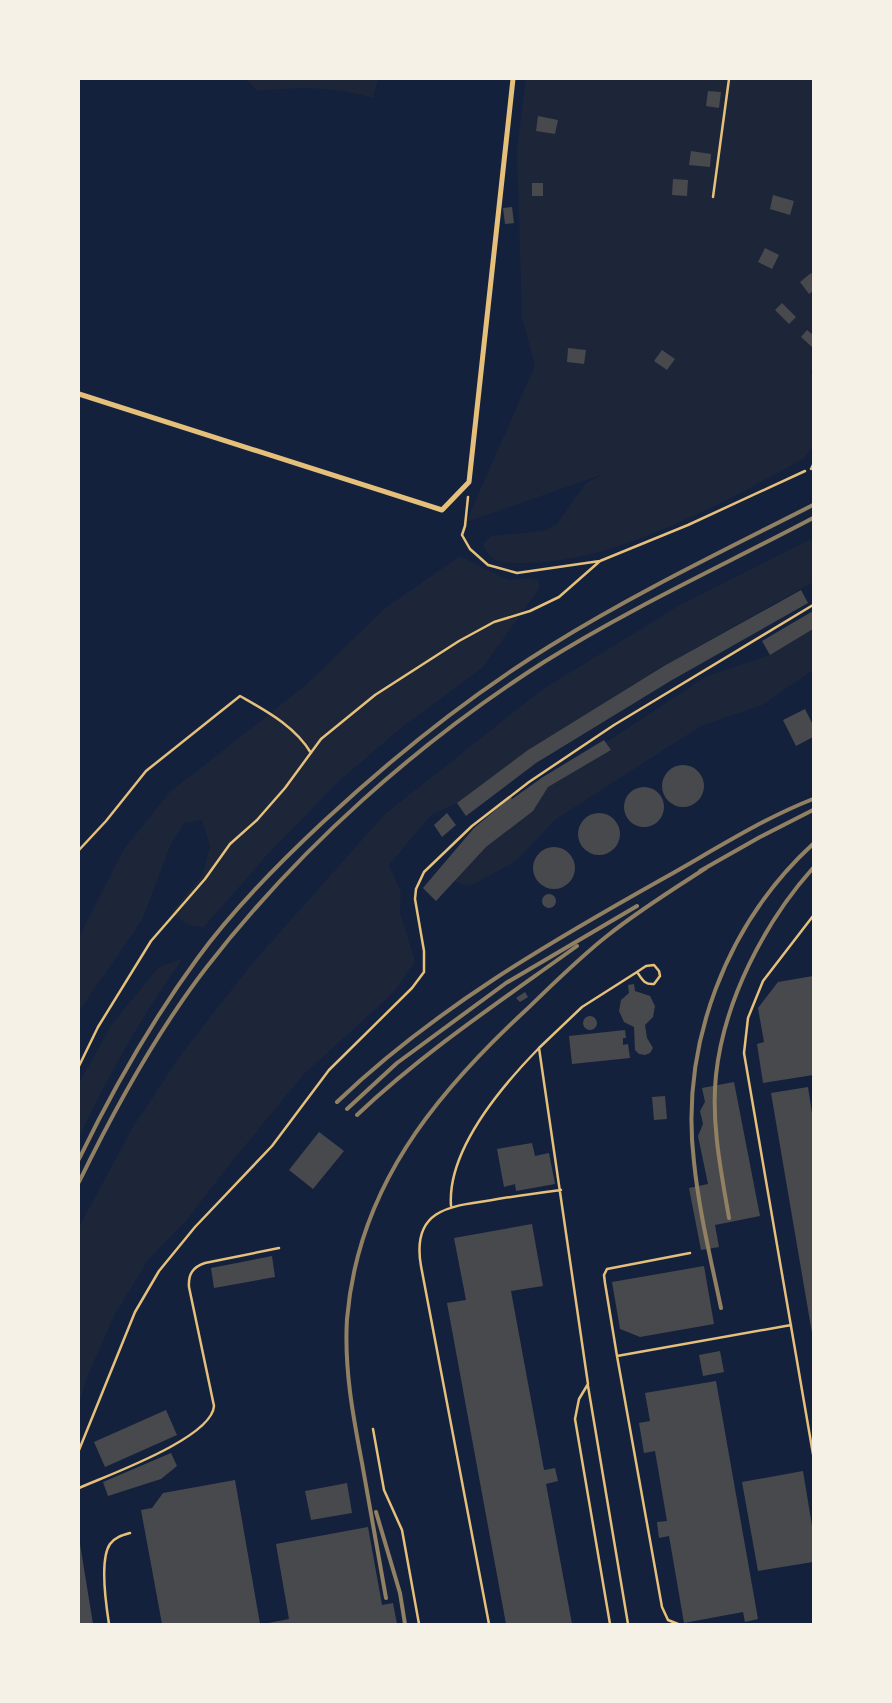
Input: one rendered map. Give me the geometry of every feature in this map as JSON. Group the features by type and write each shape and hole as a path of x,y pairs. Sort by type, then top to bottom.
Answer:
{"street":[{"path":"79,394 442,510 470,482 512,79"}],"lane":[{"path":"713,197 729,79"},
{"path":"810,469 813,465"},
{"path":"79,1450 135,1312 159,1271 195,1228 272,1146 329,1070 412,988 424,972 424,951 416,899 419,881 424,872 472,826 529,782 614,725 813,605"},
{"path":"813,916 763,981 748,1018 744,1053 813,1454"},
{"path":"451,1206 450,1190 453,1175 464,1148 504,1086 582,1007 637,972 654,965 659,971 660,976 654,984 648,984 644,982 637,972"},
{"path":"540,1048 588,1384 628,1624"},
{"path":"489,1624 420,1260 420,1246 424,1228 438,1212 451,1206 561,1190"},
{"path":"79,1488 177,1444 200,1430 210,1419 214,1406 189,1287 191,1273 195,1266 205,1263 279,1248"},
{"path":"678,1624 668,1620 662,1607 604,1275 607,1269 690,1253"},
{"path":"617,1356 791,1325"},
{"path":"588,1384 578,1399 575,1419 610,1624"},
{"path":"373,1429 384,1490 402,1530 419,1624"},
{"path":"109,1624 105,1582 106,1552 114,1540 130,1532"}],"path":[{"path":"470,482 465,526 462,536 470,549 488,565 517,573 600,561 688,525 810,469"},
{"path":"79,1066 98,1027 151,941 205,879 230,844 257,820 285,788 321,739 375,695 459,641 494,622 530,611 559,596 600,561"},
{"path":"79,850 106,821 146,771 240,696 278,719 303,741 310,753"}],"shaded area":[{"path":"246,79 378,79 373,98 343,91 315,88 257,91"},
{"path":"526,79 813,79 813,369 810,371 813,375 813,447 803,459 739,494 668,528 631,542 558,561 510,563 494,559 486,551 483,544 491,536 544,531 557,524 586,483 604,474 466,522 535,366 522,317 517,149"},
{"path":"813,538 813,582 664,666 528,750 457,803 431,815 389,865 401,892 400,913 415,961 394,992 303,1075 186,1221 148,1260 115,1314 87,1377 79,1404 79,1227 133,1127 180,1056 251,965 385,814 543,689 680,605"},
{"path":"460,556 508,580 532,578 539,581 539,589 482,668 402,727 339,781 267,855 204,927 188,925 171,913 203,874 210,846 202,820 184,823 171,844 142,920 79,1011 79,937 124,849 169,793 306,685 384,609"},
{"path":"813,629 813,670 762,705 701,726 556,819 516,861 474,884 466,886 450,879 529,793 707,676 770,655"},
{"path":"182,959 126,1046 79,1138 79,1083 112,1024 159,967"}],"building":[{"path":"708,91 721,92 719,108 706,106"},
{"path":"538,116 558,120 555,134 536,131"},
{"path":"691,151 711,154 710,167 689,165"},
{"path":"673,179 688,180 687,196 672,195"},
{"path":"532,183 543,183 543,196 532,196"},
{"path":"773,195 794,201 790,215 770,209"},
{"path":"512,207 514,223 505,224 503,208"},
{"path":"765,248 779,255 772,269 758,262"},
{"path":"811,273 813,276 813,291 809,294 800,282"},
{"path":"782,303 796,317 789,324 775,310"},
{"path":"807,330 813,335 813,348 801,337"},
{"path":"568,348 586,350 584,364 567,362"},
{"path":"662,350 675,359 667,370 654,361"},
{"path":"801,590 808,603 672,680 536,763 466,816 457,803 528,750 664,666"},
{"path":"813,611 813,629 770,655 762,641"},
{"path":"805,709 813,725 813,737 796,746 783,720"},
{"path":"604,740 611,750 548,787 533,811 486,847 436,901 423,888 474,828 511,797 512,799 543,777"},
{"path":"687,765 695,768 701,774 704,786 701,798 695,804 679,807 671,804 665,798 662,782 665,774 671,768"},
{"path":"640,787 648,787 655,790 661,796 664,807 661,818 655,824 648,827 640,827 633,824 627,818 624,811 624,803 627,796 633,790"},
{"path":"447,813 456,825 442,837 434,825"},
{"path":"603,813 611,816 617,822 620,834 617,846 611,852 595,855 587,852 581,846 578,830 581,822 587,816"},
{"path":"554,847 569,853 575,868 569,883 554,889 539,883 533,868 539,853"},
{"path":"546,894 552,894 556,901 552,908 546,908 542,904 542,898"},
{"path":"813,976 813,1075 763,1083 757,1044 764,1042 758,1008 778,982"},
{"path":"634,984 635,991 650,996 655,1006 653,1017 645,1025 647,1038 653,1048 650,1053 645,1055 639,1054 635,1050 634,1027 624,1022 619,1011 621,1000 629,993 628,985"},
{"path":"525,992 528,997 520,1002 516,998"},
{"path":"587,1016 593,1016 597,1023 593,1030 587,1030 583,1026 583,1020"},
{"path":"625,1030 626,1038 623,1038 623,1045 628,1044 630,1058 572,1064 569,1036"},
{"path":"734,1082 760,1216 715,1225 719,1247 701,1250 689,1188 708,1184 698,1136 703,1124 700,1111 705,1102 702,1088"},
{"path":"808,1087 813,1120 812,1333 771,1093"},
{"path":"665,1096 667,1119 654,1120 652,1097"},
{"path":"319,1132 344,1151 313,1189 289,1170"},
{"path":"532,1143 535,1156 549,1153 555,1184 516,1191 515,1184 504,1187 497,1149"},
{"path":"532,1224 543,1286 511,1291 544,1470 555,1468 558,1481 546,1484 572,1624 506,1624 447,1303 466,1300 454,1238"},
{"path":"272,1256 275,1277 214,1288 211,1268"},
{"path":"704,1266 714,1324 640,1337 620,1329 612,1282"},
{"path":"720,1351 724,1372 703,1376 699,1355"},
{"path":"716,1381 758,1619 745,1622 743,1612 684,1623 669,1536 659,1538 657,1522 667,1521 655,1451 644,1453 639,1423 650,1421 645,1393"},
{"path":"166,1410 177,1435 105,1467 94,1442"},
{"path":"171,1453 177,1466 161,1479 108,1496 103,1482"},
{"path":"803,1471 813,1532 813,1562 758,1571 742,1482"},
{"path":"235,1480 260,1624 162,1624 141,1510 152,1508 163,1493"},
{"path":"347,1483 352,1513 311,1520 305,1491"},
{"path":"368,1527 382,1605 393,1603 397,1624 263,1624 289,1619 276,1544"},
{"path":"80,1544 93,1624 79,1624"}],"railway":[{"path":"79,1159 105,1107 134,1056 164,1007 211,940 273,871 350,798 432,728 490,685 550,646 647,590 813,505"},
{"path":"79,1182 107,1126 153,1045 206,968 280,881 362,800 451,727 497,693 544,662 643,605 813,518"},
{"path":"337,1102 374,1068 413,1037 494,979 579,926 738,835 813,799"},
{"path":"700,871 813,810"},
{"path":"721,1308 696,1180 692,1118 694,1074 703,1031 716,989 733,949 756,911 782,876 813,844"},
{"path":"386,1598 353,1410 348,1374 346,1337 354,1272 367,1227 384,1186 406,1147 432,1111 492,1042 597,944 643,909 706,868"},
{"path":"729,1218 718,1147 715,1111 716,1075 720,1047 737,991 749,964 778,913 813,868"},
{"path":"347,1109 397,1063 506,983 637,906"},
{"path":"357,1115 437,1048 492,1006 577,946"},
{"path":"376,1512 400,1593 405,1624"}]}
